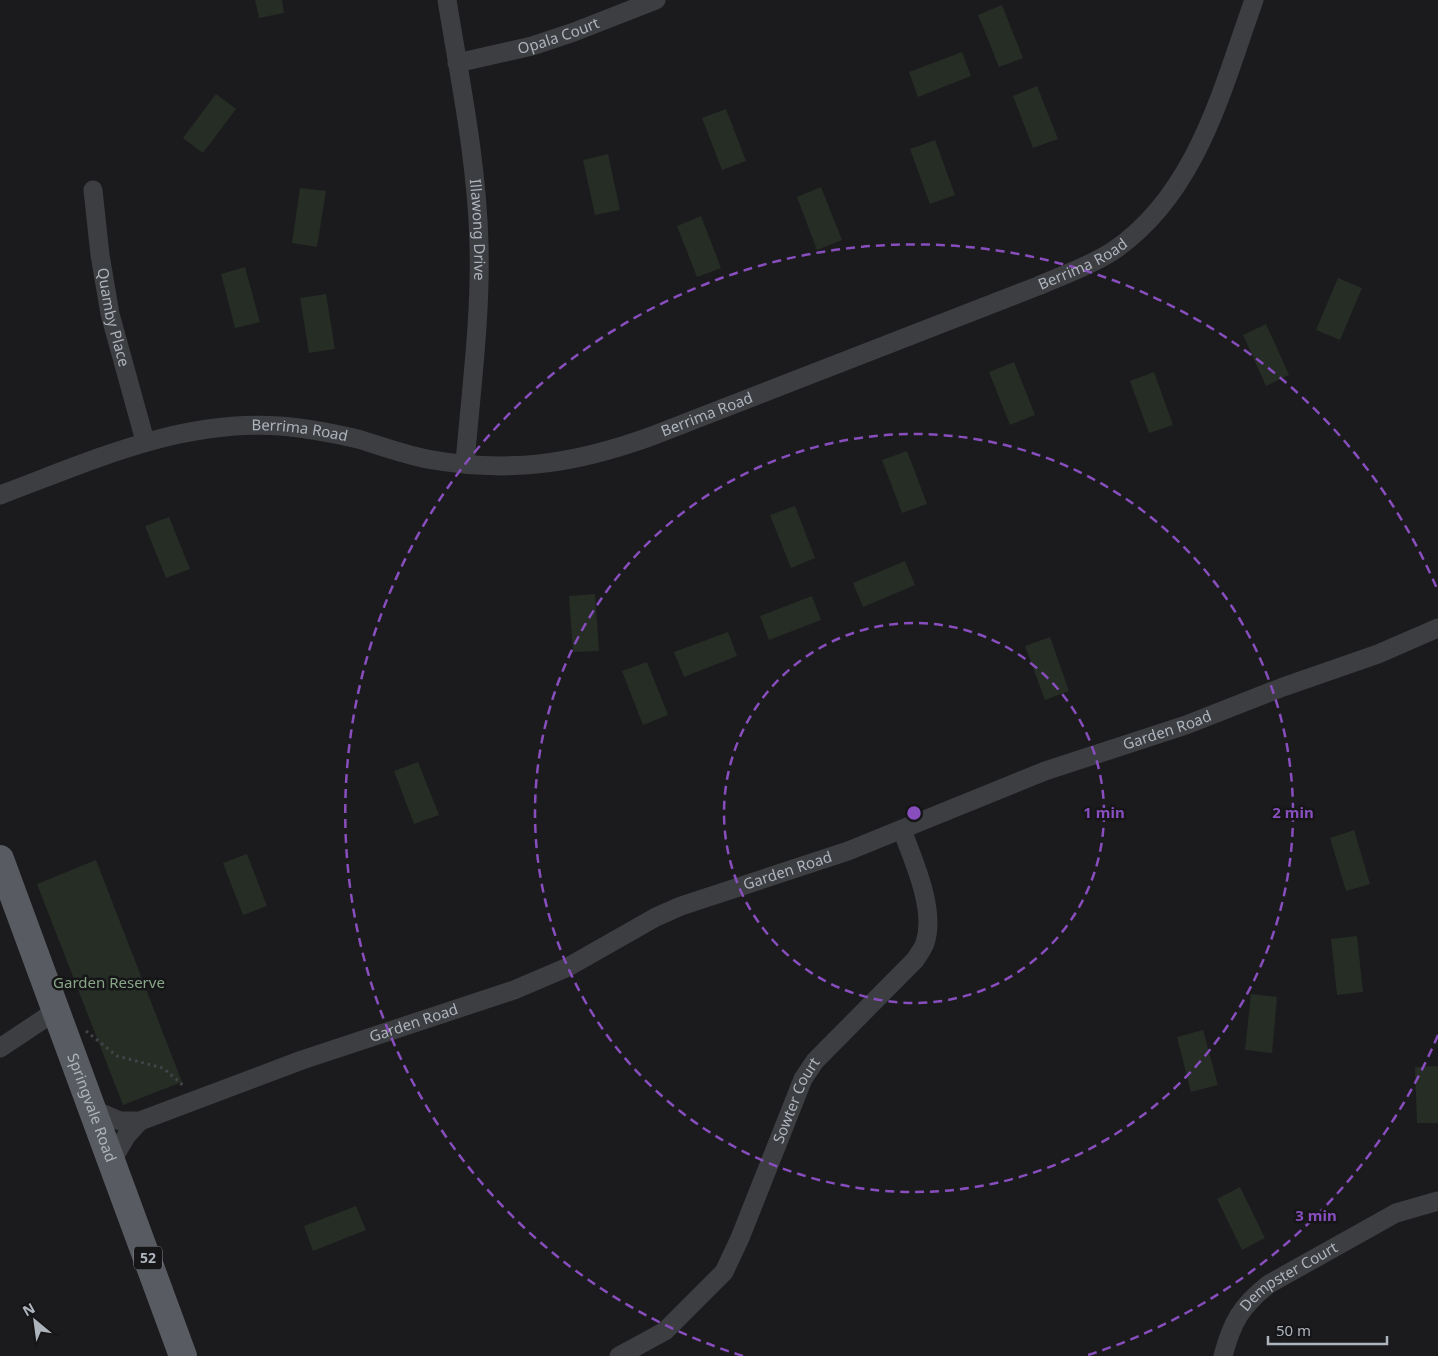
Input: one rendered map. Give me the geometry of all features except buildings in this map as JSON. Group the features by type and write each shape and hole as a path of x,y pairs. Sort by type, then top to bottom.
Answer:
{"main road":[{"name":"Springvale Road","path":"0,859 183,1356"}],"street":[{"name":"Illawong Drive","path":"447,0 475,184 479,243 479,286 465,463"},
{"name":"Opala Court","path":"457,63 532,46 656,0"},
{"name":"Berrima Road","path":"0,495 88,460 145,441 180,433 233,426 279,426 342,436 428,459 500,467 538,465 575,460 613,450 781,387 1038,286 1082,267 1114,250 1160,207 1180,181 1198,149 1254,0"},
{"name":"Quamby Place","path":"94,190 100,255 110,314 145,441"},
{"name":"Garden Road","path":"94,1110 120,1121 140,1121 302,1060 514,990 568,967 656,917 681,906 848,851 1045,771 1186,726 1283,687 1378,654 1438,628"},
{"name":"Sowter Court","path":"619,1356 665,1331 724,1272 740,1238 803,1079 815,1061 915,960 925,945 928,918 915,866 902,830"},
{"path":"0,1048 57,1010"},
{"name":"Garden Road","path":"112,1160 127,1135 140,1121"},
{"name":"Dempster Court","path":"1223,1356 1230,1330 1239,1312 1251,1298 1269,1284 1396,1213 1438,1201"}],"path":[{"path":"86,1031 117,1056 163,1068 200,1098"}],"green space":[{"path":"255,0 282,0 284,13 259,18"},
{"path":"1002,5 1023,58 999,67 978,15"},
{"path":"962,52 971,76 918,97 909,72"},
{"path":"1037,86 1058,139 1033,148 1013,96"},
{"path":"216,94 236,109 203,153 183,138"},
{"path":"726,109 746,161 722,170 702,118"},
{"path":"935,140 955,195 930,204 910,149"},
{"path":"608,154 620,210 595,215 583,160"},
{"path":"821,187 842,240 817,250 797,197"},
{"path":"300,188 326,191 317,247 292,243"},
{"path":"701,216 721,268 697,277 677,226"},
{"path":"245,267 260,322 235,328 221,274"},
{"path":"1338,278 1362,288 1340,340 1316,330"},
{"path":"326,294 335,349 309,353 300,298"},
{"path":"1266,324 1289,375 1266,386 1243,335"},
{"path":"1014,362 1035,415 1010,425 989,372"},
{"path":"1154,372 1173,425 1149,433 1130,381"},
{"path":"907,451 927,504 902,513 882,460"},
{"path":"795,506 815,558 791,568 770,515"},
{"path":"169,517 190,569 166,578 145,526"},
{"path":"905,561 915,585 863,607 853,583"},
{"path":"595,594 599,651 573,652 569,596"},
{"path":"812,596 821,620 769,640 760,616"},
{"path":"728,632 737,656 684,677 674,652"},
{"path":"1050,637 1069,691 1045,700 1025,646"},
{"path":"647,662 668,715 643,725 622,671"},
{"path":"418,762 439,815 414,824 394,771"},
{"path":"1354,830 1370,884 1346,891 1330,838"},
{"path":"247,854 267,906 243,915 223,863"},
{"name":"Garden Reserve","path":"96,860 182,1082 123,1105 37,884"},
{"path":"1357,936 1363,992 1337,995 1331,939"},
{"path":"1251,994 1277,997 1272,1053 1245,1050"},
{"path":"1203,1030 1218,1085 1191,1092 1177,1037"},
{"path":"1438,1066 1438,1123 1417,1123 1415,1067"},
{"path":"1240,1187 1265,1238 1242,1250 1217,1199"},
{"path":"356,1206 366,1230 313,1251 304,1226"}]}
